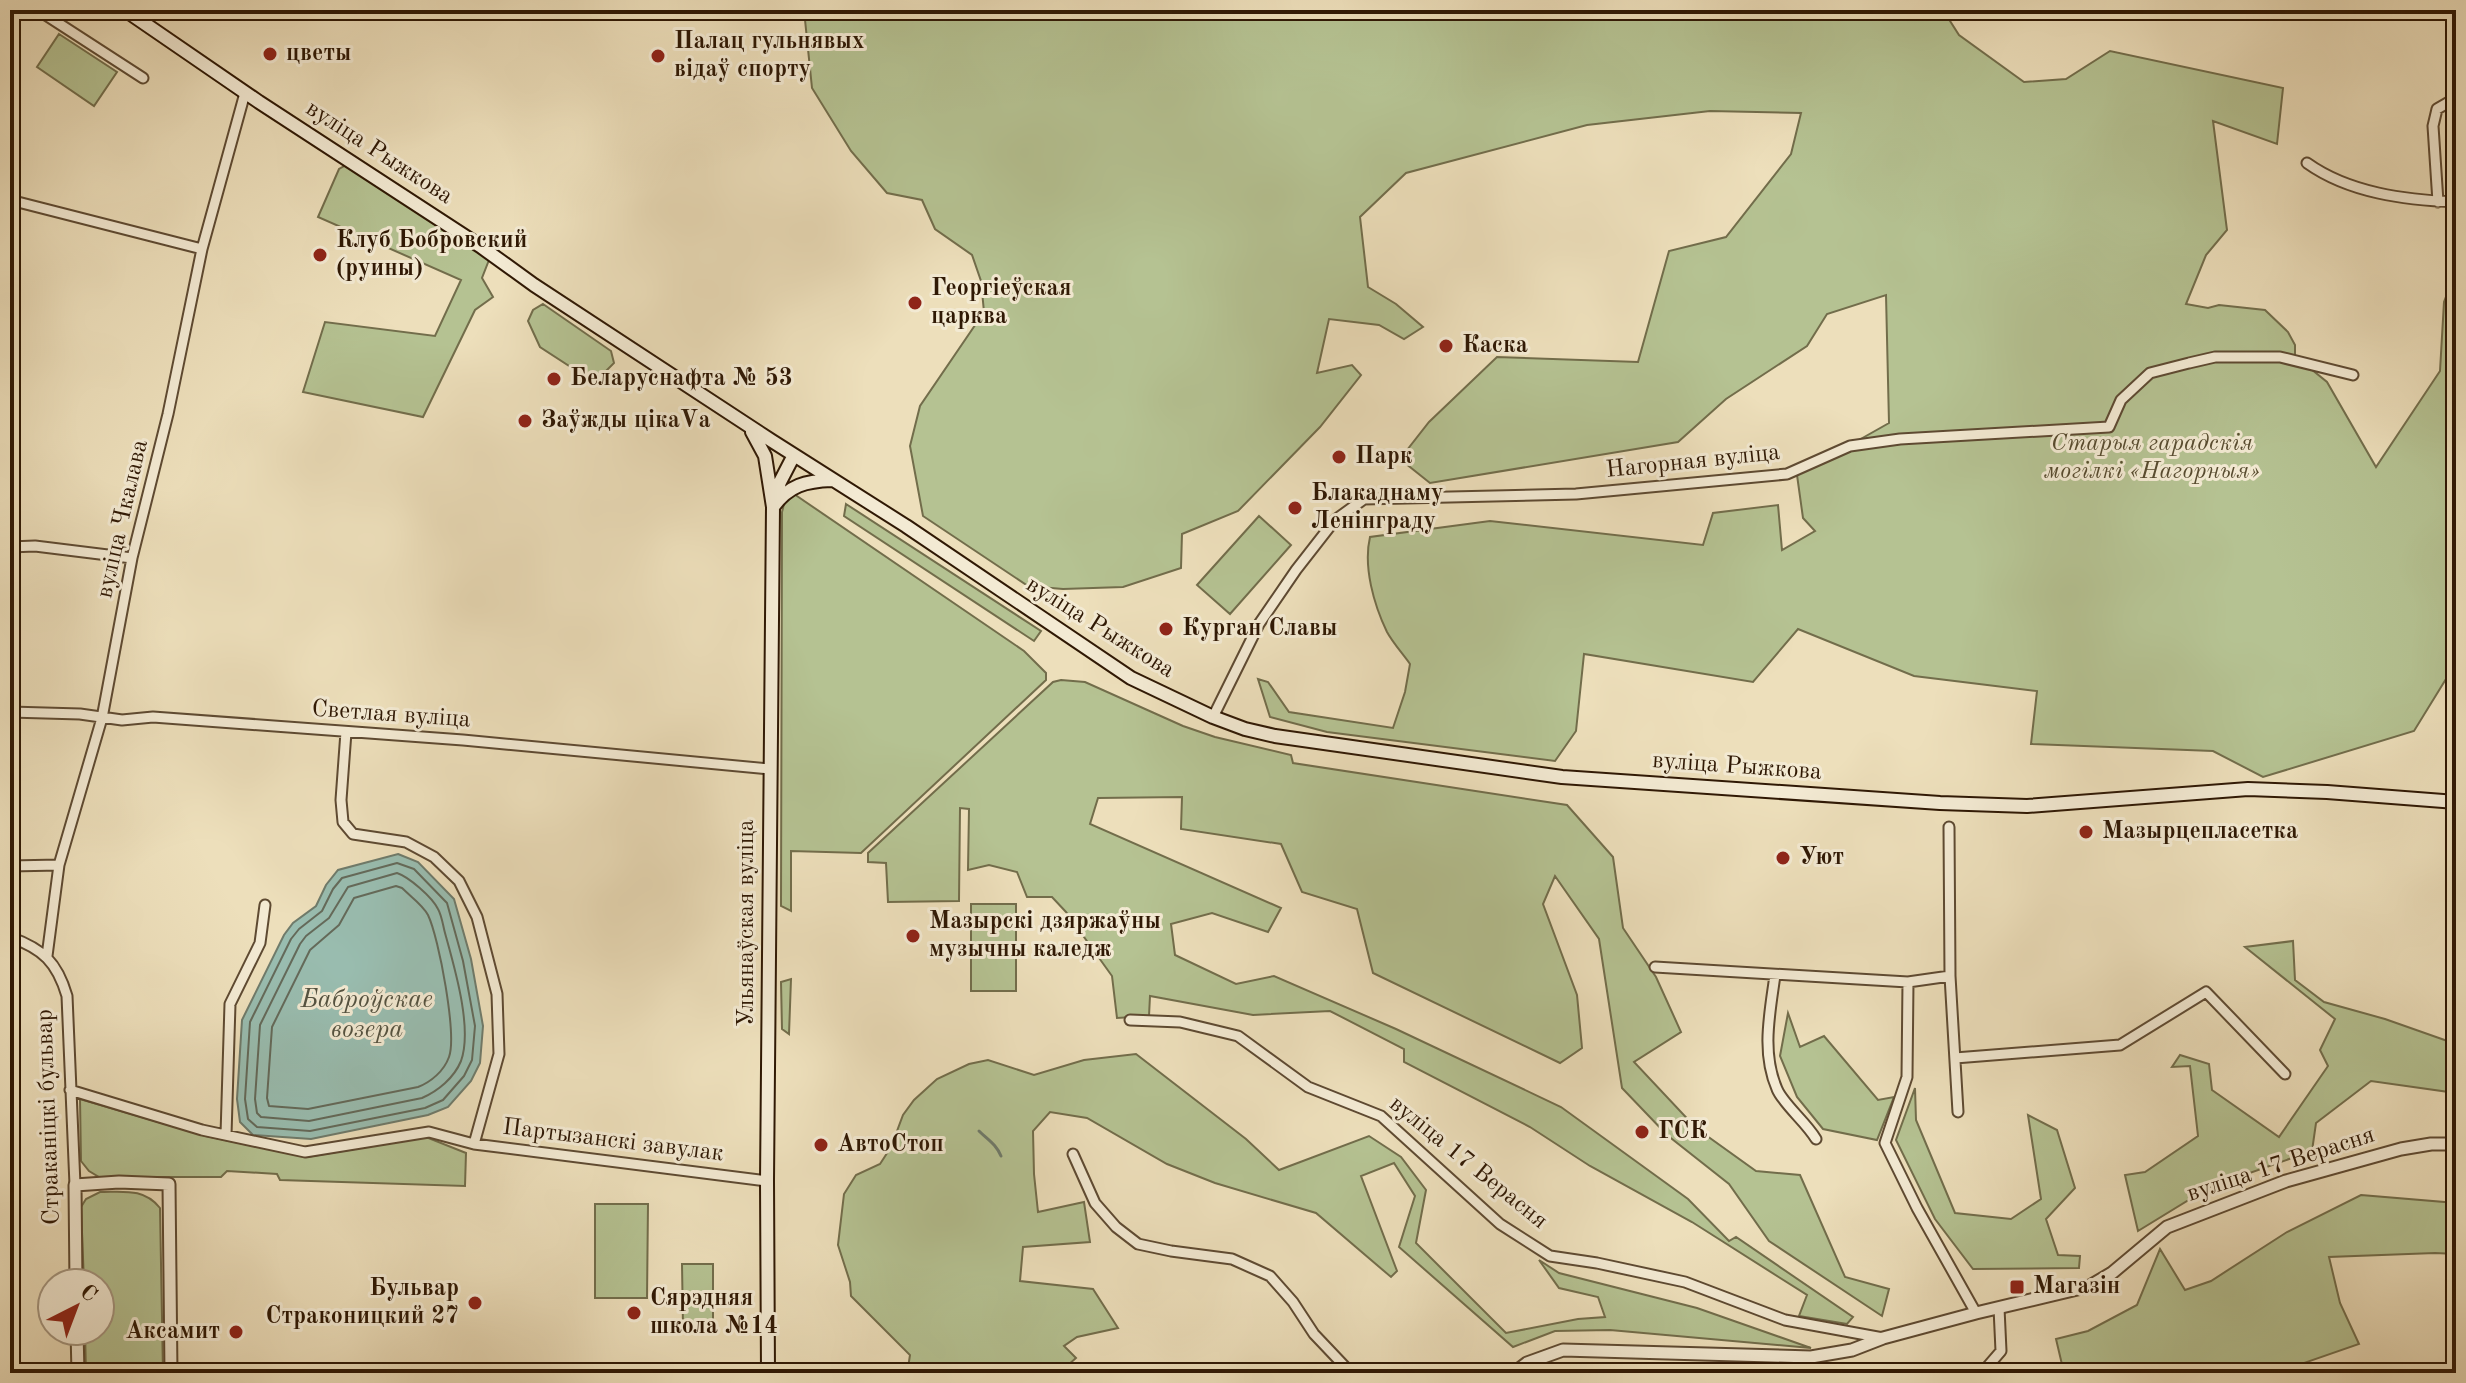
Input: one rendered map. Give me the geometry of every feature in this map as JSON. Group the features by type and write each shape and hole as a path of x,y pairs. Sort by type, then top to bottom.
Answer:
{"main road":[{"name":"вуліца Рыжкова","path":"125,10 534,285 1131,678 1245,729 1275,736 1562,777 1940,803 2027,806 2248,789 2341,792 2456,802"},
{"name":"Ульянаўская вуліца","path":"746,424 762,446 773,507 768,1373"},
{"path":"767,473 783,456 794,455"},
{"path":"773,507 780,482 794,455"},
{"path":"773,507 790,489 804,482 834,480"}],"street":[{"path":"38,10 143,78"},
{"name":"вуліца Чкалава","path":"47,956 59,865 102,718 132,558 168,414 202,249 245,93"},
{"path":"2438,202 2433,126 2437,109 2456,98"},
{"path":"2307,163 2324,175 2371,192 2456,202"},
{"path":"10,200 202,249"},
{"name":"Нагорная вуліца","path":"1213,717 1259,624 1296,570 1335,520 1364,499 1576,494 1787,474 1850,446 1900,439 2109,427 2121,400 2150,373 2215,357 2280,357 2353,375"},
{"path":"10,547 35,546 132,558"},
{"name":"Светлая вуліца","path":"10,712 80,714 122,720 153,717 463,740 770,769"},
{"name":"Партызанскі завулак","path":"346,732 341,800 343,822 353,834 406,842 434,857 459,881 477,917 497,994 499,1054 474,1144 767,1181"},
{"path":"1949,827 1950,976 1958,1112"},
{"path":"10,866 59,865"},
{"path":"226,1135 230,1004 260,943 265,905"},
{"path":"10,937 29,944 47,956"},
{"name":"Страканіцкі бульвар","path":"47,956 61,974 67,996 76,1267"},
{"path":"1655,967 1908,982 1950,976"},
{"path":"1775,975 1766,1046 1777,1091 1809,1126 1816,1139"},
{"path":"1908,982 1907,1077 1885,1143 1917,1208 1976,1313"},
{"path":"1955,1058 2120,1045 2206,992 2285,1074"},
{"name":"вуліца 17 Верасня","path":"1130,1020 1180,1022 1238,1036 1308,1087 1381,1116 1500,1224 1550,1256 1685,1282 1785,1320 1883,1338"},
{"path":"70,1090 202,1130 305,1152 429,1132 474,1144"},
{"name":"вуліца 17 Верасня","path":"1514,1373 1527,1363 1563,1350 1811,1357 1852,1350 1883,1338 2090,1286 2112,1273 2167,1227 2286,1181 2401,1149 2456,1144"},
{"path":"1073,1154 1095,1203 1116,1227 1138,1244 1232,1259 1270,1276 1293,1302 1314,1334 1351,1373"},
{"path":"75,1185 119,1182 169,1184 171,1373"},
{"path":"1982,1373 2001,1351 1999,1308"},
{"path":"77,1347 78,1373"}],"green space":[{"name":"Старыя гарадскія могілкі «Нагорныя»","path":"804,10 1943,10 1959,35 2024,82 2066,79 2110,51 2283,88 2277,144 2213,121 2227,230 2206,255 2186,304 2265,310 2288,332 2295,345 2295,356 2327,382 2376,467 2440,371 2444,302 2456,271 2456,672 2446,679 2414,731 2263,777 2213,751 2031,744 2037,691 1914,676 1798,629 1753,682 1584,654 1576,731 1555,761 1327,732 1270,717 1258,679 1268,682 1289,712 1393,728 1410,664 1387,632 1374,598 1368,561 1370,537 1490,521 1703,545 1713,513 1778,505 1782,550 1815,531 1803,518 1797,475 1889,423 1886,295 1827,314 1807,346 1726,399 1678,442 1430,483 1400,459 1429,422 1497,357 1638,362 1669,251 1726,237 1791,154 1801,113 1710,111 1587,125 1406,173 1360,217 1368,287 1396,304 1423,327 1404,339 1379,325 1329,319 1317,373 1352,365 1361,375 1320,427 1238,511 1182,534 1181,568 1123,587 1063,589 1028,586 923,516 910,446 920,406 984,312 981,281 972,255 935,229 922,200 887,193 851,151 812,88"},
{"path":"59,34 117,72 94,106 37,67"},
{"path":"348,164 489,260 482,278 493,297 475,310 423,417 303,392 325,322 435,336 461,280 318,217 339,169"},
{"path":"543,304 611,351 614,363 604,373 583,375 540,347 528,321 533,310"},
{"path":"794,494 1024,651 1046,673 1046,680 861,853 791,851 791,911 781,906 782,512 784,504"},
{"path":"846,504 1041,631 1034,641 844,516"},
{"path":"1259,516 1291,545 1230,614 1197,585"},
{"path":"1053,682 1085,682 1215,737 1291,755 1293,763 1567,805 1613,857 1623,928 1656,977 1681,1032 1634,1062 1696,1128 1756,1171 1800,1175 1845,1277 1889,1289 1882,1316 1769,1241 1729,1184 1667,1135 1622,1088 1599,939 1555,876 1543,904 1577,995 1582,1048 1560,1063 1373,973 1357,909 1302,892 1281,844 1181,829 1182,797 1098,798 1090,824 1281,908 1268,932 1212,913 1171,924 1175,955 1236,984 1274,976 1396,1029 1561,1107 1688,1199 1729,1241 1736,1237 1853,1317 1847,1324 1799,1316 1807,1295 1692,1222 1590,1166 1530,1127 1404,1062 1404,1049 1330,1011 1253,1015 1150,996 1149,1016 1117,1018 1112,976 1052,897 1027,897 1017,872 989,865 968,870 969,809 960,808 959,901 888,902 886,863 868,862 868,853"},
{"path":"971,904 1016,904 1016,991 971,991"},
{"path":"2293,941 2295,980 2324,1002 2456,1044 2456,1093 2371,1081 2316,1123 2312,1151 2210,1187 2138,1231 2125,1175 2145,1172 2198,1136 2190,1066 2172,1067 2180,1055 2209,1064 2212,1090 2279,1137 2328,1066 2320,1050 2335,1019 2245,947"},
{"path":"791,979 789,1034 782,1029 781,982"},
{"path":"1788,1013 1800,1047 1824,1036 1878,1100 1894,1097 1877,1140 1823,1129 1797,1097 1780,1056"},
{"path":"1136,1054 1246,1139 1279,1170 1369,1136 1401,1157 1426,1190 1416,1243 1506,1333 1605,1317 1598,1297 1559,1288 1539,1260 1559,1273 1697,1308 1811,1348 1610,1330 1555,1331 1513,1347 1399,1247 1415,1196 1394,1163 1361,1176 1397,1271 1391,1277 1316,1213 1215,1183 1167,1164 1087,1118 1050,1112 1033,1131 1038,1212 1084,1202 1090,1242 1023,1247 1020,1281 1093,1289 1118,1328 1077,1337 1064,1346 1076,1358 1059,1373 904,1373 910,1355 851,1296 850,1282 838,1245 844,1194 856,1175 880,1164 891,1147 903,1115 914,1100 937,1079 969,1064 988,1060 1034,1075 1084,1060"},
{"path":"1915,1088 1916,1120 1955,1213 2011,1219 2041,1199 2028,1115 2057,1130 2075,1188 2046,1219 2058,1255 2080,1256 2079,1268 1973,1269 1935,1219 1896,1140"},
{"path":"80,1099 206,1136 307,1157 426,1137 466,1153 465,1186 280,1180 277,1174 227,1171 221,1177 99,1177 81,1161"},
{"path":"100,1192 125,1192 147,1197 160,1208 163,1373 86,1373 85,1347 116,1347 116,1267 83,1267 81,1207 86,1199"},
{"path":"2361,1195 2456,1203 2456,1254 2329,1257 2340,1303 2359,1344 2275,1373 2064,1373 2056,1339 2088,1331 2137,1305 2160,1249 2185,1290 2211,1281 2287,1232"},
{"path":"595,1204 648,1204 647,1298 595,1298"},
{"path":"682,1264 713,1264 713,1326 683,1327"}],"water":[{"name":"Баброўскае возера","path":"398,854 418,862 454,899 471,959 483,1026 480,1063 471,1081 448,1107 428,1115 311,1139 253,1135 240,1122 237,1099 242,1020 284,935 293,923 316,906 326,885 338,870"}],"waterway":[{"path":"979,1131 1001,1156"}],"place":[{"name":"цветы","path":"270,54"},
{"name":"Палац гульнявых відаў спорту","path":"658,56"},
{"name":"Клуб Бобровский (руины)","path":"320,255"},
{"name":"Георгіеўская царква","path":"915,303"},
{"name":"Каска","path":"1446,346"},
{"name":"Беларуснафта № 53","path":"554,379"},
{"name":"Заўжды цікаVа","path":"525,421"},
{"name":"Парк","path":"1339,457"},
{"name":"Блакаднаму Ленінграду","path":"1295,508"},
{"name":"Курган Славы","path":"1166,629"},
{"name":"Мазырцепласетка","path":"2086,832"},
{"name":"Уют","path":"1783,858"},
{"name":"Мазырскі дзяржаўны музычны каледж","path":"913,936"},
{"name":"ГСК","path":"1642,1132"},
{"name":"АвтоСтоп","path":"821,1145"},
{"name":"Магазін","path":"2017,1287"},
{"name":"Бульвар Страконицкий 27","path":"475,1303"},
{"name":"Сярэдняя школа №14","path":"634,1313"},
{"name":"Аксамит","path":"236,1332"}]}
